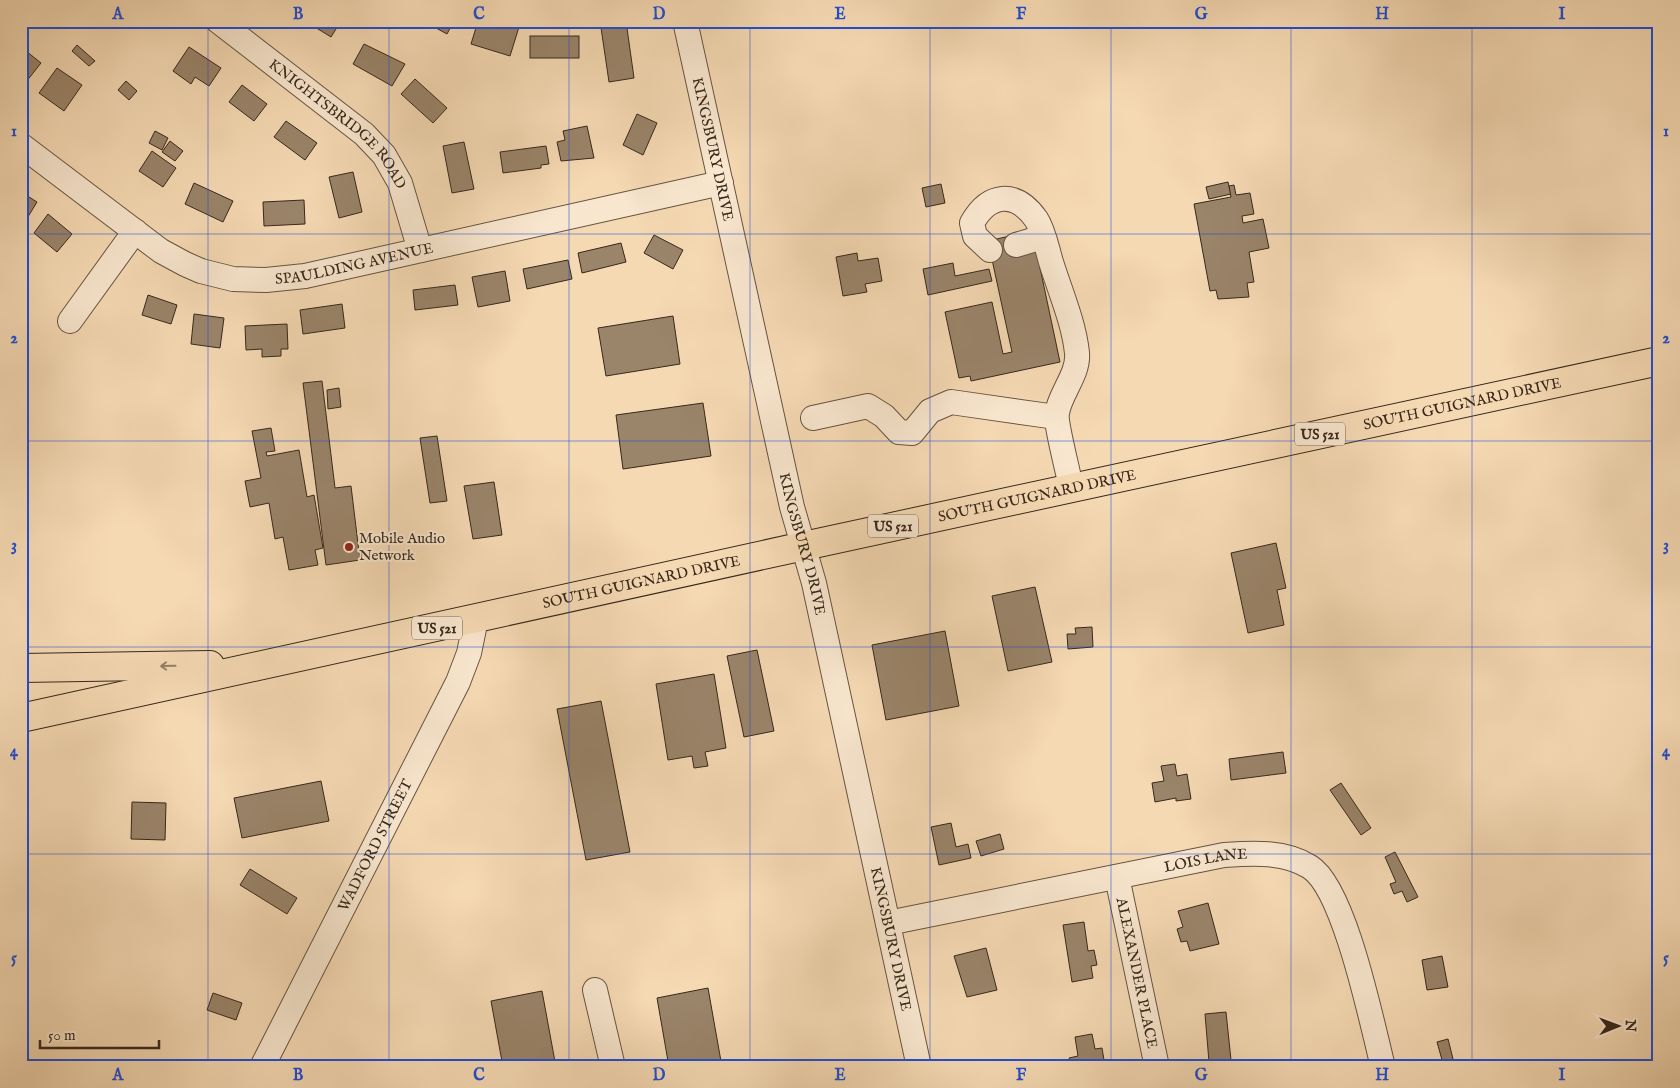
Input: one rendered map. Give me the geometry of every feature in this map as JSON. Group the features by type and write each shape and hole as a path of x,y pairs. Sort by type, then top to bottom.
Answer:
{"highway":[{"name":"SOUTH GUIGNARD DRIVE","path":"269,664 1659,361"},
{"path":"21,668 269,664"},
{"name":"US 521","path":"21,718 269,664"}],"street":[{"name":"KNIGHTSBRIDGE ROAD","path":"218,21 364,134 384,155 400,184 420,250"},
{"name":"KINGSBURY DRIVE","path":"685,21 790,497 814,583 919,1067"},
{"name":"SPAULDING AVENUE","path":"21,145 161,251 185,264 233,279 266,280 305,276 721,183"},
{"path":"990,250 975,236 972,223 980,208 993,200 1006,198 1021,203 1037,220 1078,356 1074,370 1059,402 1056,417 1071,488"},
{"path":"70,320 135,231"},
{"path":"1016,245 1043,237"},
{"path":"813,418 868,406 884,416 899,432 912,433 930,411 951,402 1056,417"},
{"name":"WADFORD STREET","path":"262,1067 458,682 469,653 476,619"},
{"name":"LOIS LANE","path":"888,923 1196,860 1253,853 1284,857 1312,868 1322,878 1332,896 1346,932 1383,1067"},
{"name":"ALEXANDER PLACE","path":"1117,877 1157,1067"},
{"path":"596,990 613,1067"}],"building":[{"path":"305,21 341,21 331,37"},
{"path":"423,21 454,21 447,34"},
{"path":"478,21 500,21 519,27 510,56 471,44"},
{"path":"600,21 626,21 634,78 609,82"},
{"path":"530,36 579,36 579,58 530,58"},
{"path":"364,44 405,64 392,86 353,64"},
{"path":"77,45 95,61 89,66 72,51"},
{"path":"21,47 41,63 26,82 21,78"},
{"path":"189,47 221,68 209,86 195,77 191,84 173,71"},
{"path":"57,68 82,85 64,111 39,93"},
{"path":"415,79 447,108 433,123 401,94"},
{"path":"126,81 137,91 129,100 118,90"},
{"path":"242,85 267,104 254,121 229,102"},
{"path":"637,114 657,123 643,155 623,145"},
{"path":"286,121 317,143 305,160 274,137"},
{"path":"587,126 594,158 561,161 557,142 565,140 563,131"},
{"path":"155,131 168,138 162,150 149,143"},
{"path":"170,141 183,151 175,161 162,152"},
{"path":"464,142 474,189 452,193 443,146"},
{"path":"546,146 549,164 541,165 541,168 503,173 500,152"},
{"path":"152,151 176,168 163,187 139,171"},
{"path":"353,172 362,212 339,218 329,177"},
{"path":"1228,182 1231,194 1209,199 1206,187"},
{"path":"194,183 233,201 223,222 185,204"},
{"path":"941,184 945,203 926,207 922,188"},
{"path":"1234,185 1236,195 1250,193 1254,214 1242,216 1243,223 1263,219 1269,248 1249,252 1254,282 1247,283 1249,297 1218,299 1216,290 1210,291 1194,204 1231,197 1229,186"},
{"path":"21,192 37,202 26,220 21,217"},
{"path":"304,200 305,224 264,226 263,202"},
{"path":"48,214 72,234 57,252 34,233"},
{"path":"654,235 683,250 673,269 644,253"},
{"path":"1014,235 1036,249 1060,362 971,381 970,376 959,378 945,312 992,302 1003,354 1012,352 988,241"},
{"path":"621,243 626,262 582,273 578,253"},
{"path":"857,253 858,261 878,258 882,281 865,284 867,292 843,296 836,257"},
{"path":"568,260 572,279 527,289 523,269"},
{"path":"953,263 955,276 989,269 992,281 928,295 923,269"},
{"path":"505,271 510,301 478,307 472,277"},
{"path":"455,285 458,305 415,310 413,290"},
{"path":"148,295 177,305 171,324 142,315"},
{"path":"342,304 345,328 303,334 300,310"},
{"path":"194,314 224,318 220,348 191,344"},
{"path":"673,316 680,364 606,376 598,328"},
{"path":"287,324 288,349 281,349 281,356 262,357 262,349 246,350 245,326"},
{"path":"322,381 335,488 351,486 360,560 326,565 303,383"},
{"path":"339,388 341,407 328,409 327,390"},
{"path":"703,403 711,456 623,469 616,415"},
{"path":"271,428 275,451 266,452 267,456 299,450 307,497 314,495 323,548 315,550 318,565 289,570 283,537 275,539 269,503 250,507 245,481 261,478 252,431"},
{"path":"437,436 447,501 430,503 420,438"},
{"path":"494,482 502,535 473,539 464,486"},
{"path":"1276,543 1286,588 1277,590 1284,625 1248,633 1231,553"},
{"path":"1035,587 1052,662 1008,671 992,596"},
{"path":"1092,627 1093,647 1068,649 1067,634 1076,634 1075,628"},
{"path":"945,631 959,706 886,720 872,645"},
{"path":"757,650 774,731 744,737 727,656"},
{"path":"714,674 726,748 705,752 708,766 694,768 692,756 668,760 656,684"},
{"path":"601,701 630,852 586,860 557,709"},
{"path":"1283,752 1286,773 1231,780 1229,759"},
{"path":"1175,764 1177,776 1187,774 1191,799 1176,801 1176,798 1155,802 1152,783 1164,781 1161,766"},
{"path":"321,781 329,821 242,838 234,798"},
{"path":"1341,783 1371,828 1361,835 1330,790"},
{"path":"132,802 166,803 165,840 131,839"},
{"path":"951,823 956,847 968,844 971,858 939,865 931,827"},
{"path":"1000,834 1004,849 981,856 976,841"},
{"path":"1395,852 1418,897 1407,902 1402,891 1394,894 1390,884 1396,882 1385,857"},
{"path":"250,869 297,898 287,914 240,885"},
{"path":"1208,903 1219,944 1190,951 1187,941 1181,942 1177,929 1183,927 1178,911"},
{"path":"1084,922 1088,951 1094,950 1097,965 1091,966 1093,978 1072,982 1063,925"},
{"path":"986,948 997,990 967,997 954,956"},
{"path":"1442,956 1448,987 1427,990 1422,960"},
{"path":"708,988 722,1067 669,1067 657,998"},
{"path":"542,991 556,1067 503,1067 491,1001"},
{"path":"213,993 242,1003 236,1020 207,1010"},
{"path":"1226,1012 1231,1060 1209,1062 1205,1014"},
{"path":"1092,1034 1095,1049 1102,1048 1104,1060 1098,1061 1099,1067 1071,1067 1069,1058 1078,1056 1075,1037"},
{"path":"1448,1039 1455,1067 1444,1067 1437,1042"},
{"path":"999,1060 1001,1067 981,1067 980,1064"},
{"path":"1068,1062 1068,1067 1050,1067 1049,1063"}],"place":[{"name":"Mobile Audio Network","path":"349,547"}]}
